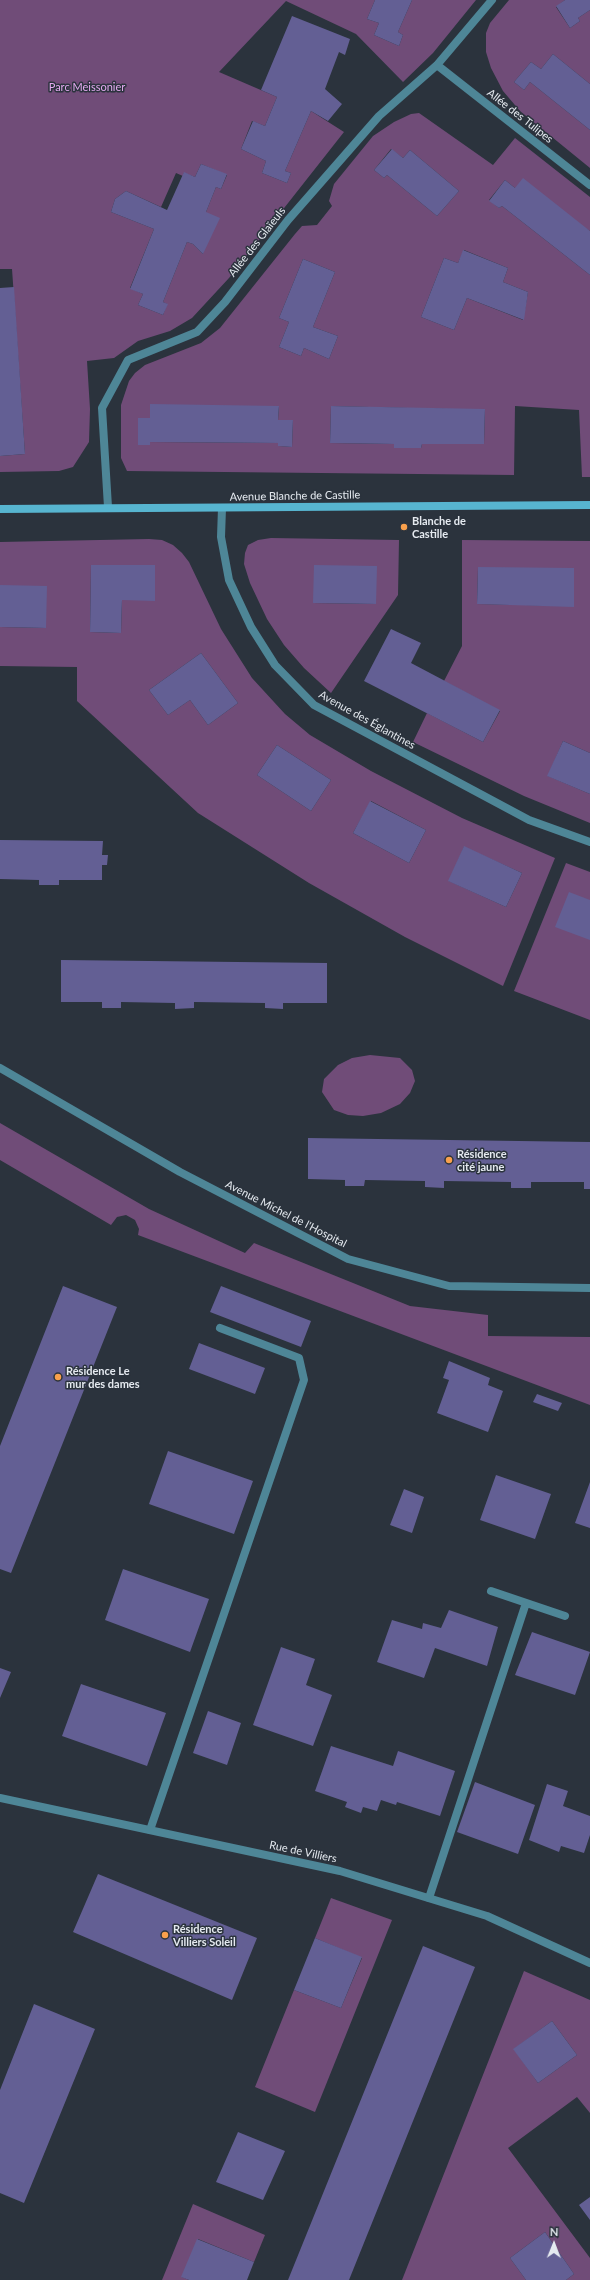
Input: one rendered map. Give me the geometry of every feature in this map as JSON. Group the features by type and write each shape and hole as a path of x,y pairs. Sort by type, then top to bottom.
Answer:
{"street":[{"name":"Allée des Glaïeuls","path":"108,507 102,408 128,360 197,332 225,302 288,220 379,116 437,65 492,0"},
{"name":"Allée des Tulipes","path":"437,65 590,185"},
{"name":"Avenue Blanche de Castille","path":"0,509 108,507 222,508 590,505"},
{"name":"Avenue des Églantines","path":"222,508 221,537 229,580 251,627 275,665 314,705 529,820 590,842"},
{"name":"Avenue Michel de l'Hospital","path":"0,1068 180,1172 348,1259 449,1286 590,1288"},
{"path":"150,1830 304,1380 299,1358 220,1328"},
{"path":"491,1591 565,1616"},
{"path":"429,1898 526,1603"},
{"name":"Rue de Villiers","path":"0,1798 340,1871 487,1916 590,1963"}],"green space":[{"name":"Parc Meissonier","path":"0,0 375,0 367,19 379,23 374,35 399,46 403,35 398,32 412,0 476,0 433,53 403,82 356,34 286,1 219,72 277,97 265,126 252,121 241,149 266,161 262,173 287,183 291,173 285,171 311,111 344,132 229,278 192,318 170,331 138,341 114,358 87,361 90,409 89,442 73,467 59,471 0,472 0,456 25,454 12,269 0,269","holes":["201,164 227,175 221,189 216,187 206,212 203,254 193,244 187,242 163,302 167,304 163,315 138,305 143,294 130,288 154,229 111,212 115,199 126,191 161,207 176,173 183,176 184,173 195,177"]},
{"path":"509,0 565,0 556,7 570,28 580,21 578,18 590,10 590,84 553,54 541,69 531,62 514,82 524,90 530,82 590,130 590,168 520,111 503,91 491,68 486,52 486,33 490,23"},
{"path":"419,113 493,165 515,138 590,197 590,231 515,188 505,180 489,200 499,208 502,206 590,275 590,477 582,477 579,410 515,406 514,475 127,471 121,458 121,405 129,381 135,373 145,365 201,343 220,328 302,226 317,225 332,206 329,201 334,184 373,136 394,122 411,114","holes":["391,149 403,158 410,150 459,191 437,216 387,175 384,178 374,170","464,250 508,268 503,282 528,292 523,320 467,298 454,330 421,317 444,258 458,263","303,259 335,272 313,327 338,336 329,359 304,348 301,356 279,347 289,322 279,318","331,406 485,410 484,444 422,444 421,448 394,448 394,444 330,443","279,407 278,420 293,420 292,447 279,446 278,443 150,442 150,445 138,445 150,418"]},
{"path":"271,538 399,540 398,595 331,693 304,668 284,645 267,619 250,583 244,564 245,553 248,545 258,540","holes":["376,567 376,604 313,603"]},
{"path":"149,539 162,540 173,545 189,562 221,629 252,678 285,714 310,735 371,771 462,818 555,858 503,986 405,937 309,883 198,813 77,701 77,667 0,666 0,627 46,628 0,585 0,542","holes":["91,565 155,565 122,600 121,633 90,632","201,653 238,703 208,725 190,700 168,715 149,690","277,745 331,780 311,811 257,775","371,801 426,830 409,863 353,833","464,847 522,873 506,907 449,881"]},
{"path":"462,540 590,541 590,753 563,741 548,776 590,794 590,823 524,796 413,742 427,713 483,742 500,711 444,681 462,646","holes":["478,568 574,568 574,606 477,604"]},
{"path":"566,863 590,872 590,1020 514,991"},
{"path":"370,1055 400,1058 412,1070 415,1081 410,1093 400,1104 381,1113 363,1116 348,1115 334,1110 322,1092 324,1079 338,1065 352,1058"},
{"path":"0,1123 149,1209 245,1253 254,1243 410,1306 488,1315 488,1336 590,1337 590,1405 138,1235 139,1229 135,1220 126,1215 117,1217 111,1225 0,1160"},
{"path":"331,1898 392,1920 315,2112 255,2087 294,1990 341,2008 362,1958 315,1938"},
{"path":"524,1971 590,2000 590,2113 577,2097 508,2148 590,2258 590,2280 566,2280 574,2274 545,2232 510,2258 526,2280 402,2280","holes":["552,2021 577,2055 538,2083 514,2049"]},
{"path":"193,2204 265,2235 254,2262 198,2239 182,2277 189,2280 162,2280"}],"building":[{"path":"375,0 412,0 398,32 403,35 399,46 374,35 379,23 367,19"},
{"path":"565,0 590,0 590,10 578,18 580,21 570,28 556,6"},
{"path":"292,16 350,39 345,55 339,52 325,89 342,104 328,121 311,111 285,171 291,173 287,183 262,173 266,161 241,149 253,121 265,126 277,97 261,90"},
{"path":"553,54 590,84 590,130 530,82 524,90 514,82 531,62 541,69"},
{"path":"392,149 403,158 410,150 459,191 437,216 387,175 384,178 374,170"},
{"path":"201,164 227,174 221,189 216,187 206,212 220,218 203,254 193,244 187,242 163,302 168,304 163,315 138,305 143,294 130,289 154,229 111,212 115,199 126,191 167,210 184,172 195,177"},
{"path":"523,178 590,231 590,275 502,206 499,208 489,201 505,180 515,188"},
{"path":"463,250 508,268 503,282 528,292 524,320 467,298 454,330 421,317 444,258 458,263"},
{"path":"303,259 335,272 313,327 338,336 329,359 304,348 301,356 279,347 289,322 279,318"},
{"path":"14,287 25,454 0,456 0,288"},
{"path":"150,404 279,406 278,420 293,420 292,447 278,446 278,443 150,442 150,445 138,445 138,418 150,418"},
{"path":"331,406 485,409 484,444 422,444 421,448 394,448 394,444 330,443"},
{"path":"91,565 155,565 155,601 122,600 121,633 90,632"},
{"path":"314,565 377,566 376,604 313,603"},
{"path":"478,567 574,568 574,607 477,604"},
{"path":"0,585 47,586 46,628 0,627"},
{"path":"391,629 421,643 411,663 500,710 483,742 364,681"},
{"path":"201,653 238,703 208,725 190,700 168,715 149,690"},
{"path":"563,741 590,753 590,794 547,776"},
{"path":"277,745 331,780 311,811 257,775"},
{"path":"370,801 426,830 409,863 353,833"},
{"path":"0,840 103,841 102,855 108,855 107,865 102,865 102,880 59,880 59,885 39,885 39,880 0,879"},
{"path":"464,846 522,873 506,907 448,881"},
{"path":"569,892 590,900 590,940 555,927"},
{"path":"61,960 327,963 327,1003 283,1003 283,1009 265,1008 265,1003 194,1002 194,1008 175,1009 175,1003 121,1002 121,1008 102,1008 102,1002 61,1002"},
{"name":"Résidence cité jaune","path":"308,1138 590,1142 590,1189 584,1189 584,1182 531,1182 531,1188 511,1188 511,1182 444,1181 444,1188 425,1187 425,1181 365,1180 364,1186 345,1186 345,1180 308,1179"},
{"name":"Résidence Le mur des dames","path":"63,1286 117,1307 11,1573 0,1569 0,1446"},
{"path":"221,1286 311,1321 301,1347 210,1312"},
{"path":"199,1343 265,1368 255,1394 189,1369"},
{"path":"449,1361 490,1378 488,1385 503,1391 488,1432 437,1413 449,1380 443,1378"},
{"path":"537,1394 562,1403 558,1411 533,1402"},
{"path":"168,1451 253,1481 234,1534 149,1504"},
{"path":"496,1475 551,1494 535,1539 480,1520"},
{"path":"590,1482 590,1528 575,1523"},
{"path":"404,1489 424,1497 412,1533 390,1525"},
{"path":"123,1569 209,1599 190,1652 105,1620"},
{"path":"449,1610 498,1627 487,1666 435,1648 424,1678 377,1662 392,1620 422,1629 423,1623 441,1628"},
{"path":"532,1632 590,1652 575,1695 515,1675"},
{"path":"281,1647 315,1659 306,1685 332,1695 313,1746 253,1725"},
{"path":"0,1668 11,1672 0,1698"},
{"path":"81,1684 166,1713 147,1766 62,1736"},
{"path":"208,1711 241,1723 227,1765 193,1753"},
{"path":"331,1746 393,1766 398,1751 455,1771 440,1816 397,1802 396,1805 381,1800 377,1811 363,1807 361,1813 345,1807 347,1802 315,1791"},
{"path":"475,1782 535,1805 518,1854 457,1832"},
{"path":"547,1784 568,1791 563,1806 590,1816 590,1835 584,1853 561,1846 559,1852 529,1840"},
{"name":"Résidence Villiers Soleil","path":"98,1874 257,1938 232,2000 73,1932"},
{"path":"315,1938 362,1957 341,2008 294,1990"},
{"path":"423,1946 475,1967 349,2280 288,2280"},
{"path":"34,2004 95,2029 24,2203 0,2193 0,2090"},
{"path":"552,2021 577,2055 538,2083 513,2049"},
{"path":"238,2132 285,2151 263,2200 216,2182"},
{"path":"590,2197 590,2220 579,2205"},
{"path":"545,2232 574,2274 566,2280 526,2280 510,2258"},
{"path":"197,2239 254,2262 247,2280 189,2280 181,2277"}],"place":[{"name":"Blanche de Castille","path":"404,527"},
{"name":"Résidence cité jaune","path":"449,1160"},
{"name":"Résidence Le mur des dames","path":"58,1377"},
{"name":"Résidence Villiers Soleil","path":"165,1935"}]}
